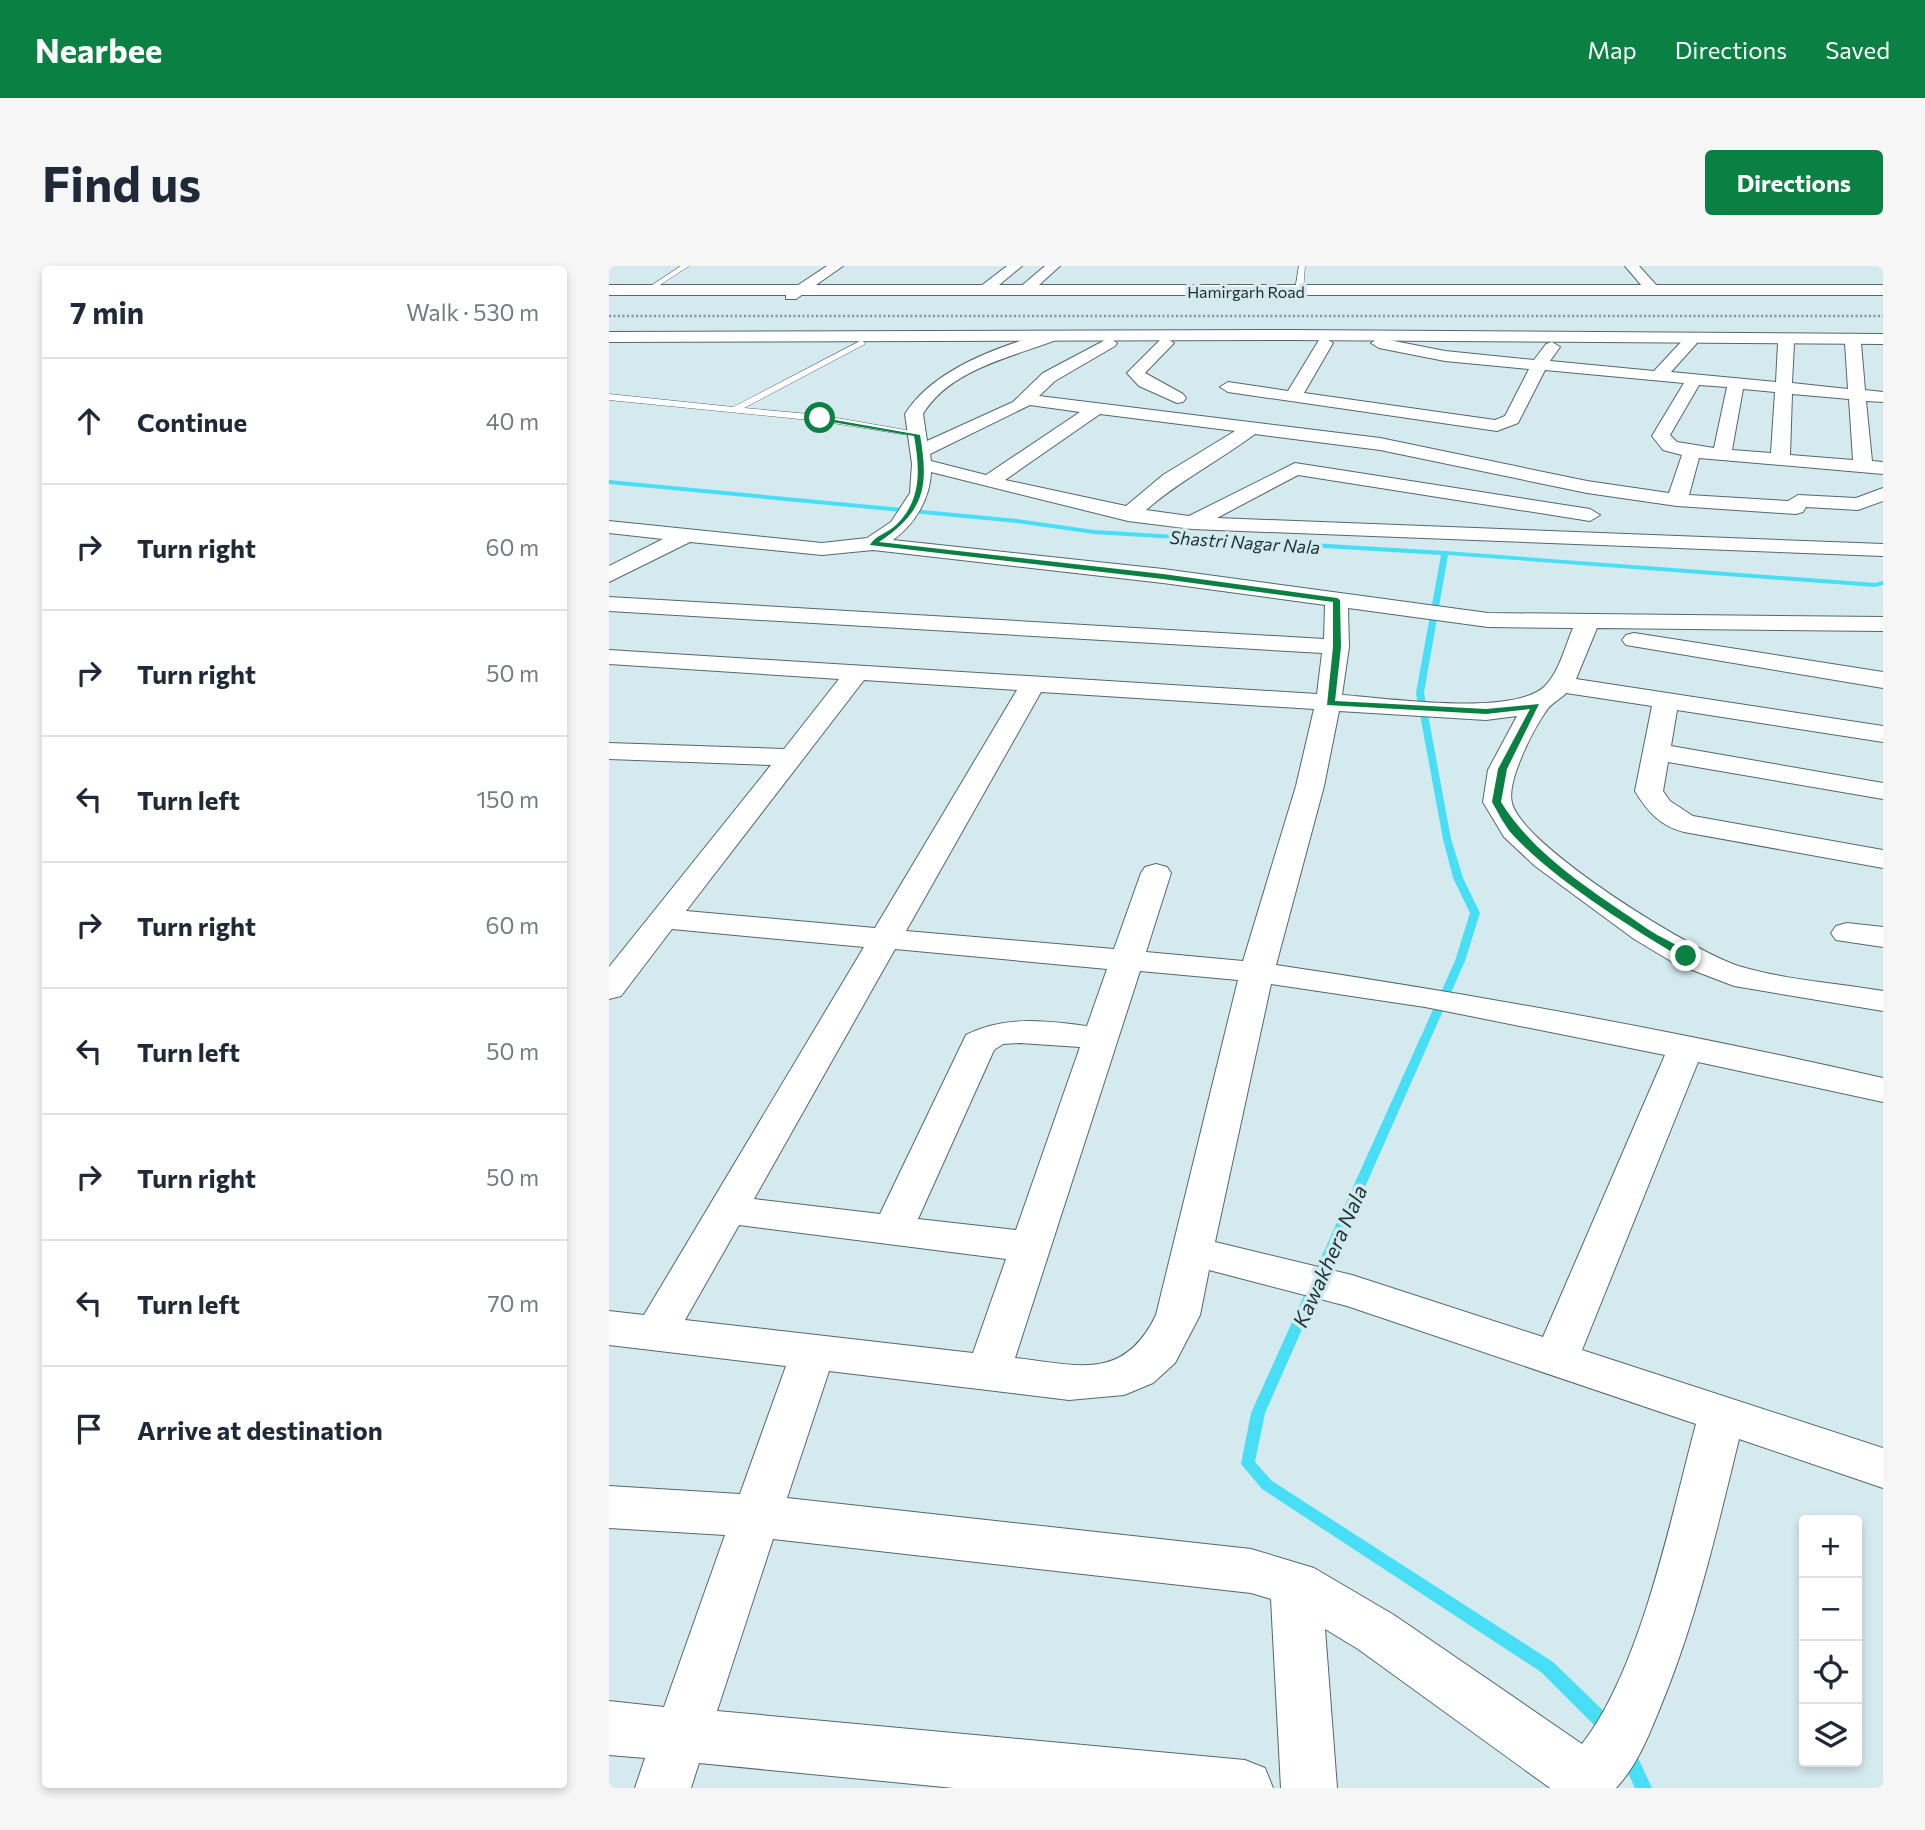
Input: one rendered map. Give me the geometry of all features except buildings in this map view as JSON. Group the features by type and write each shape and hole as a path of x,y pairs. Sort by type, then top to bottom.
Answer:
{"main road":[{"name":"Hamirgarh Road","path":"609,293 1883,290"},
{"name":"Hamirgarh Road","path":"609,293 1883,296"},
{"path":"609,340 1883,341"},
{"path":"609,340 1786,343 1859,355 1883,341"}],"street":[{"path":"794,293 836,266"},
{"path":"982,292 1015,266"},
{"path":"1024,291 1053,266"},
{"path":"1632,266 1653,290"},
{"path":"873,544 898,526 915,506 920,494 920,450 914,414 923,399 964,369 1043,340"},
{"path":"920,450 1034,394 1058,370 1109,343"},
{"path":"1143,433 1169,430 1185,420 1191,405 1145,382 1135,373 1166,343"},
{"path":"1294,396 1325,343"},
{"path":"1379,343 1445,356 1660,374 1883,397"},
{"path":"1228,387 1481,426 1497,426 1512,419 1540,363 1556,343"},
{"path":"1660,374 1689,343"},
{"path":"1780,459 1786,343"},
{"path":"1859,355 1863,467"},
{"path":"1695,378 1661,436 1670,446 1692,452 1883,468"},
{"path":"1722,454 1736,383"},
{"path":"1034,394 1177,398"},
{"path":"1034,394 1096,409 1380,444 1587,487 1686,501 1858,504 1883,494"},
{"path":"989,482 1096,409"},
{"path":"1072,426 1096,429"},
{"path":"1128,515 1170,480 1222,450 1251,428"},
{"path":"920,450 989,482 1128,515 1192,523 1883,550"},
{"path":"1222,450 1246,455"},
{"path":"1692,452 1686,501 1707,542"},
{"path":"1192,523 1295,470 1298,465 1271,459"},
{"path":"1799,546 1790,527 1797,504 1803,461"},
{"path":"1295,470 1590,515"},
{"path":"609,527 822,549 873,544 1163,576 1457,617 1585,627 1883,624"},
{"path":"609,543 632,529"},
{"path":"609,575 687,535"},
{"path":"609,1328 1069,1382 1101,1382 1142,1368 1163,1349 1178,1315 1257,972 1330,703 1337,647 1337,600"},
{"path":"609,604 1337,647"},
{"path":"904,676 943,623"},
{"path":"1839,623 1848,674"},
{"path":"1585,627 1883,680"},
{"path":"609,681 620,658 1486,712 1536,705 1553,694 1585,627"},
{"path":"609,989 857,673"},
{"path":"656,1333 1033,684"},
{"path":"1559,684 1883,734"},
{"path":"1667,701 1650,791 1652,799 1669,816 1684,823 1883,859"},
{"path":"1536,705 1502,769 1497,802 1514,831 1546,860 1645,932 1710,967 1734,976 1883,1001"},
{"path":"609,751 790,757"},
{"path":"1657,752 1883,791"},
{"path":"988,1373 1156,873"},
{"path":"664,919 1257,972 1425,997 1794,1069 1883,1090"},
{"path":"1846,933 1883,937"},
{"path":"893,1230 979,1043 987,1037 1011,1031 1101,1038"},
{"path":"1556,1358 1686,1048"},
{"path":"729,1210 1031,1247"},
{"path":"1192,1251 1352,1291 1883,1468"},
{"path":"663,1788 813,1352"},
{"path":"609,1507 756,1516 1251,1571 1296,1584 1598,1765 1652,1667 1722,1413"},
{"path":"1296,1584 1310,1788"},
{"path":"609,1728 1245,1788"}],"lane":[{"path":"647,291 686,266"},
{"path":"1299,291 1302,266"},
{"path":"734,409 862,342"},
{"path":"609,397 820,418 920,450"}],"waterway":[{"name":"Shastri Nagar Nala","path":"609,482 1017,521 1094,532 1445,553"},
{"name":"Shastri Nagar Nala","path":"1445,553 1875,585 1883,583"},
{"name":"Kawakhera Nala","path":"1445,553 1420,693 1447,839 1458,878 1475,913 1460,961 1258,1413 1248,1464 1267,1485 1547,1667 1607,1726"},
{"name":"Kawakhera Nala","path":"1627,1753 1644,1788"}],"railway":[{"path":"609,316 1883,316"}],"route":[{"path":"820,418 917,435 922,464 920,494 915,506 889,536 873,544 1163,576 1337,600 1337,647 1330,703 1486,712 1518,710 1536,705 1502,769 1497,802 1514,831 1546,860 1572,876 1645,932 1686,956"}]}
